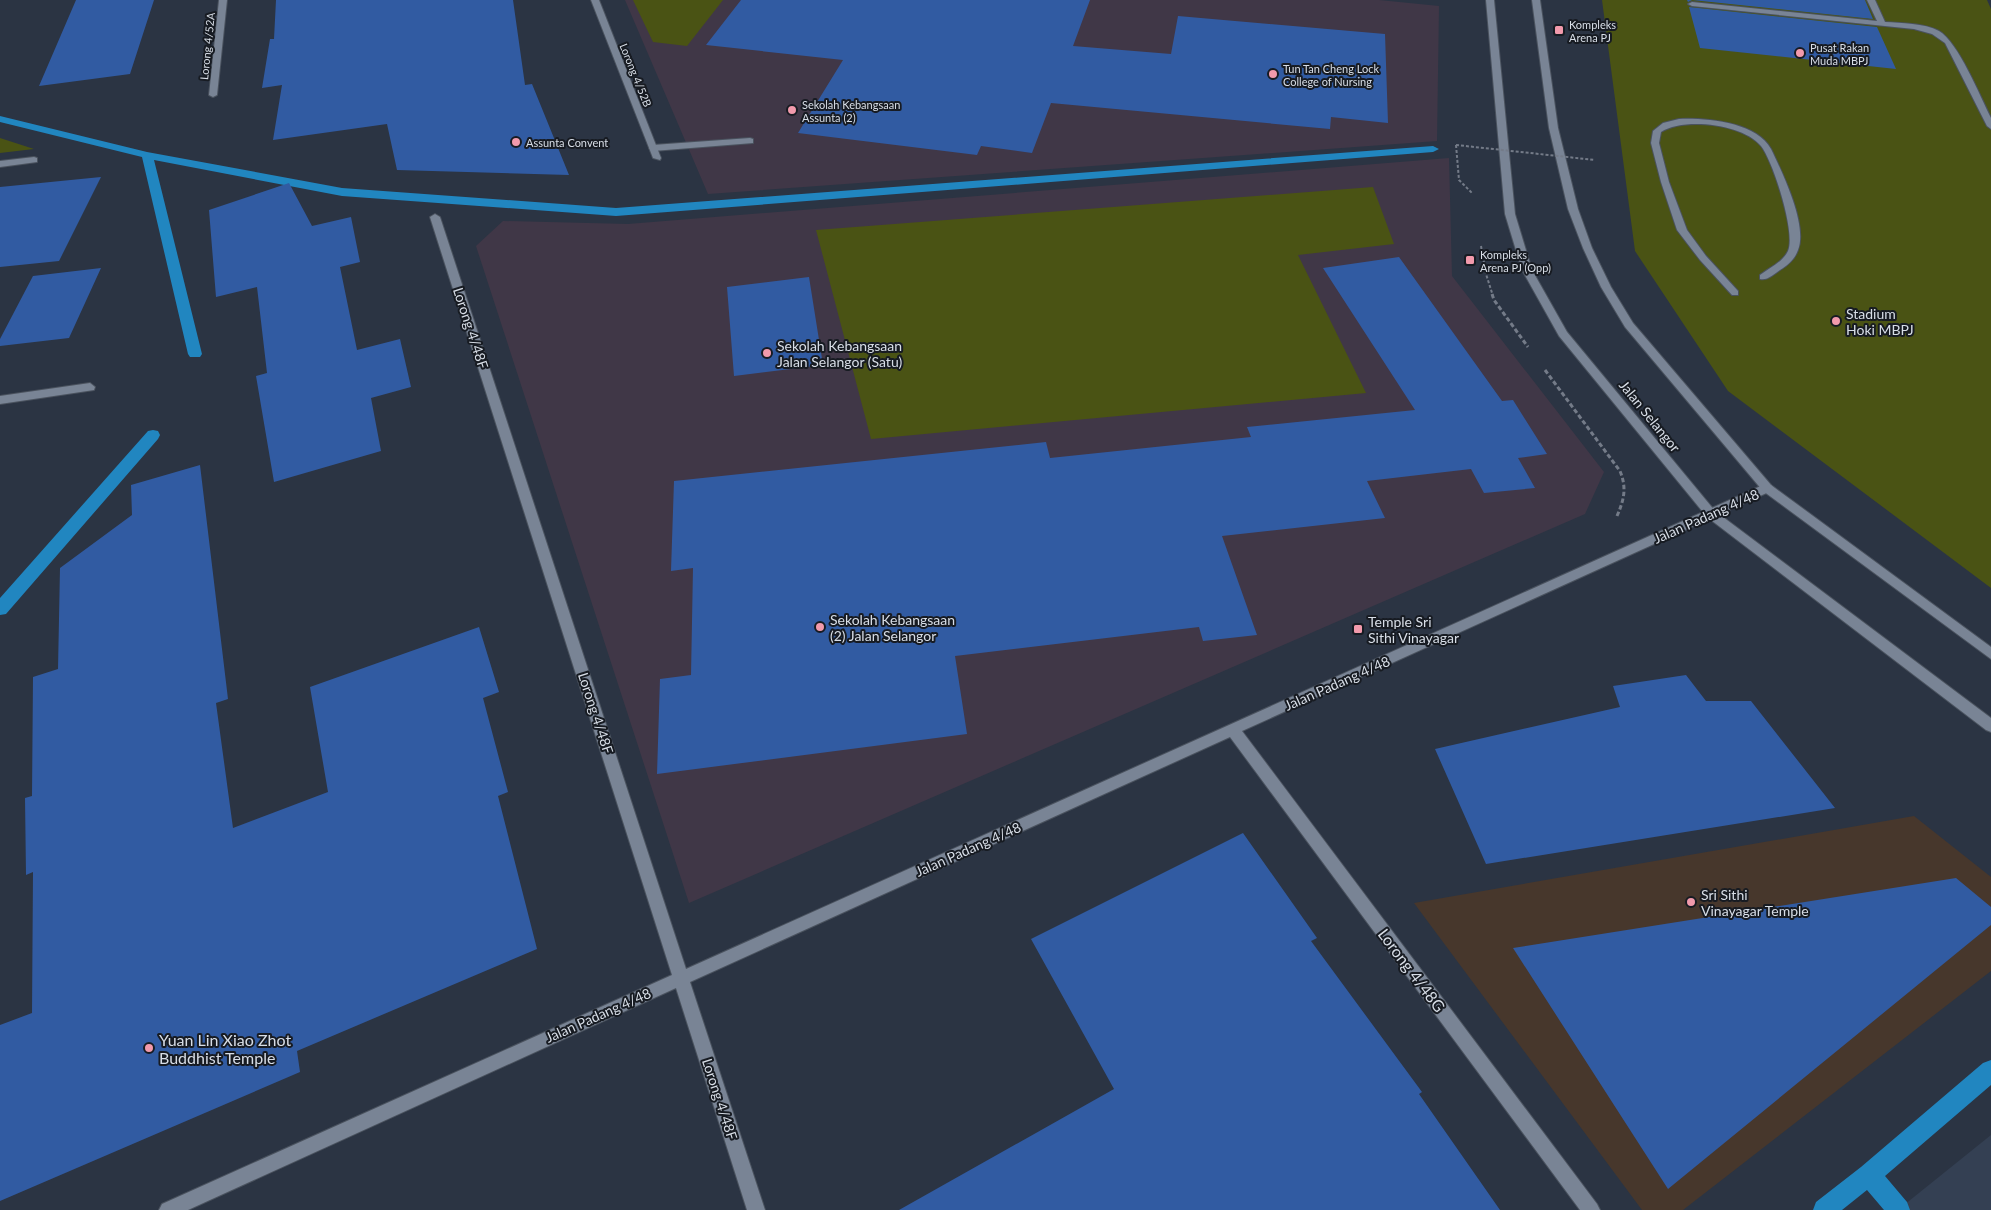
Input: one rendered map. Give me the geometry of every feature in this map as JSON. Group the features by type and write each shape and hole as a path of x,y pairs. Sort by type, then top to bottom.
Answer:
{"street":[{"name":"Lorong 4/52A","path":"213,95 223,0"},
{"name":"Lorong 4/52B","path":"595,0 657,158"},
{"name":"Jalan Selangor","path":"1490,0 1510,214 1527,270 1563,334 1711,514 1991,726"},
{"path":"1536,0 1550,118 1560,169 1590,256 1612,300 1629,325 1767,488 1991,654"},
{"path":"1871,0 1882,24"},
{"path":"1692,4 1925,29 1943,37 1948,42 1991,126"},
{"path":"1735,293 1703,258 1682,230 1664,182 1655,142 1657,131 1667,123 1677,121 1692,122 1736,129 1751,134 1765,145 1794,221 1796,240 1792,254 1763,277"},
{"path":"653,148 750,141"},
{"path":"0,164 34,160"},
{"name":"Lorong 4/48F","path":"435,217 756,1210"},
{"path":"0,400 90,387"},
{"name":"Jalan Padang 4/48","path":"168,1210 1767,488"},
{"name":"Lorong 4/48G","path":"1233,730 1591,1210"}],"path":[{"path":"1459,180 1456,145 1595,160"}],"shaded area":[{"path":"625,0 1379,0 1439,6 1437,141 708,194"},
{"path":"1449,158 1452,276 1604,472 1585,514 689,903 476,246 503,221 628,224"},
{"path":"1914,816 1991,877 1991,971 1683,1210 1642,1210 1414,903"},
{"path":"1991,1135 1991,1210 1909,1210 1904,1205"}],"green space":[{"path":"633,0 723,0 687,46 653,42"},
{"name":"Stadium Hoki MBPJ","path":"1602,0 1987,0 1991,9 1991,588 1728,391 1635,251"},
{"path":"0,138 34,149 0,153"},
{"path":"1373,187 1394,244 1298,255 1366,393 871,439 816,230"}],"building":[{"path":"76,0 154,0 130,74 39,86"},
{"path":"276,0 513,0 525,85 532,84 569,175 397,170 387,124 273,140 282,85 262,88 270,39 274,39"},
{"path":"741,0 1090,0 1073,46 1171,54 1178,16 1385,34 1388,123 1331,117 1330,129 1051,103 1032,153 981,146 977,155 798,133 843,60 706,45"},
{"path":"1692,0 1865,0 1873,19"},
{"path":"1689,7 1877,27 1896,69 1700,48"},
{"path":"101,177 59,261 0,267 0,187"},
{"path":"289,183 312,226 351,217 360,262 340,267 357,350 400,339 411,387 371,398 381,451 274,482 256,376 267,373 257,287 216,297 209,210"},
{"path":"1399,257 1502,401 1513,400 1547,454 1518,458 1535,488 1484,493 1471,469 1367,481 1385,518 1222,536 1257,635 1203,641 1199,627 955,656 967,734 657,774 660,679 691,675 693,568 671,571 674,481 1046,442 1050,458 1251,437 1247,427 1415,410 1323,268"},
{"path":"101,268 69,338 0,346 0,339 33,276"},
{"path":"809,277 823,365 734,376 727,287"},
{"path":"200,465 228,699 216,703 233,828 328,792 310,687 479,627 499,692 483,698 508,792 498,796 537,949 297,1051 300,1072 0,1201 0,1025 32,1013 33,872 26,875 25,798 32,796 33,677 58,669 60,568 132,515 131,485"},
{"path":"1686,675 1706,701 1751,701 1835,808 1486,864 1435,749 1620,707 1613,686"},
{"path":"1243,833 1317,938 1311,941 1422,1092 1419,1094 1500,1210 899,1210 1114,1089 1031,939"},
{"path":"1956,878 1991,907 1991,925 1668,1189 1513,948"}],"waterway":[{"path":"0,119 147,155"},
{"path":"147,155 342,192 616,212 1433,149"},
{"path":"147,155 195,354"},
{"path":"0,609 153,435"},
{"path":"1869,1175 1991,1071"},
{"path":"1824,1210 1869,1175"},
{"path":"1869,1175 1899,1210"}],"place":[{"name":"Kompleks Arena PJ","path":"1559,30"},
{"name":"Pusat Rakan Muda MBPJ","path":"1800,53"},
{"name":"Tun Tan Cheng Lock College of Nursing","path":"1273,74"},
{"name":"Sekolah Kebangsaan Assunta (2)","path":"792,110"},
{"name":"Assunta Convent","path":"516,142"},
{"name":"Kompleks Arena PJ (Opp)","path":"1470,260"},
{"name":"Stadium Hoki MBPJ","path":"1836,321"},
{"name":"Sekolah Kebangsaan Jalan Selangor (Satu)","path":"767,353"},
{"name":"Sekolah Kebangsaan (2) Jalan Selangor","path":"820,627"},
{"name":"Temple Sri Sithi Vinayagar","path":"1358,629"},
{"name":"Sri Sithi Vinayagar Temple","path":"1691,902"},
{"name":"Yuan Lin Xiao Zhot Buddhist Temple","path":"149,1048"}]}
